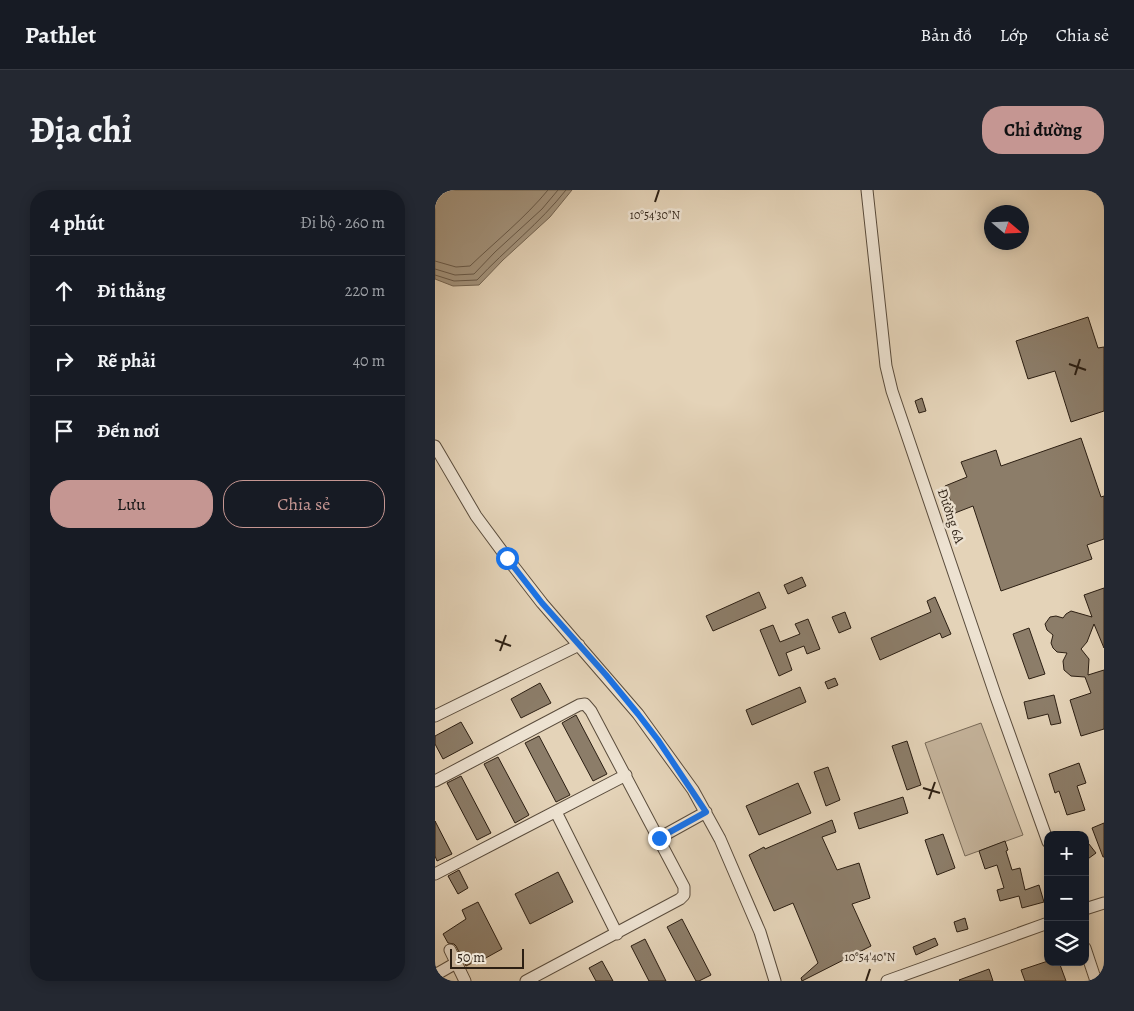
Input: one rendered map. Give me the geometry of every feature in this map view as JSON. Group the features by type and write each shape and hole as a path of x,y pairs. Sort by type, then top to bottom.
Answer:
{"street":[{"name":"Đường 6A","path":"867,190 886,366 892,391 996,697 1044,831"},
{"path":"435,446 481,523 542,603 611,681 658,740 706,812 720,839 760,932 775,981"},
{"path":"435,716 579,645"},
{"path":"435,781 579,704 585,704 591,711 626,775 684,887 684,895 680,899 526,981"},
{"path":"435,874 626,775"},
{"path":"556,812 617,934"},
{"path":"659,838 706,812"},
{"path":"1089,908 1104,903"},
{"path":"887,981 1044,924"},
{"path":"450,950 465,981"},
{"path":"1089,959 1097,981"},
{"path":"435,975 456,963"}],"shaded area":[{"path":"981,723 1023,835 965,856 925,743"}],"water":[{"path":"443,190 572,190 550,217 479,285 453,286 435,279 435,197"}],"building":[{"path":"1088,317 1098,348 1104,347 1104,411 1071,422 1055,371 1028,379 1016,341"},
{"path":"922,398 926,411 919,413 915,401"},
{"path":"1081,438 1101,497 1104,496 1104,539 1087,545 1092,559 1001,591 973,506 955,513 945,486 967,477 961,462 996,450 1001,466"},
{"path":"802,577 806,586 788,594 784,585"},
{"path":"1104,588 1104,648 1094,624 1087,642 1081,649 1089,659 1088,675 1104,670 1104,729 1081,736 1070,700 1091,693 1085,677 1071,676 1064,670 1063,661 1067,653 1057,652 1053,648 1051,643 1053,635 1047,630 1045,624 1050,617 1063,618 1071,611 1092,617 1084,595"},
{"path":"759,592 766,608 713,631 706,616"},
{"path":"935,597 951,634 942,638 940,633 880,660 871,638 931,612 927,601"},
{"path":"845,612 851,628 839,633 832,617"},
{"path":"808,619 820,649 807,654 804,646 786,653 792,670 779,676 760,630 773,625 780,642 800,634 795,624"},
{"path":"1029,628 1045,674 1029,679 1013,634"},
{"path":"835,678 838,685 828,689 825,682"},
{"path":"540,683 551,703 521,718 511,699"},
{"path":"800,687 806,702 752,725 746,710"},
{"path":"1054,695 1061,723 1051,725 1048,714 1028,719 1024,702"},
{"path":"576,715 607,774 593,781 562,723"},
{"path":"461,722 473,743 443,759 435,744 435,736"},
{"path":"539,736 570,795 556,802 525,743"},
{"path":"907,741 921,785 907,790 892,746"},
{"path":"498,757 529,815 515,823 484,764"},
{"path":"1079,763 1086,783 1077,786 1085,810 1067,815 1059,791 1055,793 1049,774"},
{"path":"828,767 840,800 826,806 814,772"},
{"path":"461,776 491,833 477,840 447,783"},
{"path":"798,783 811,813 759,835 746,806"},
{"path":"903,797 908,813 859,829 854,813"},
{"path":"832,820 836,832 822,837 837,870 859,863 870,898 852,904 871,946 802,981 801,978 818,963 793,903 774,911 749,855 764,847 765,849"},
{"path":"435,821 452,854 437,861 435,856"},
{"path":"1104,823 1104,857 1103,857 1092,828"},
{"path":"943,834 955,868 937,875 925,840"},
{"path":"1005,841 1012,870 1020,868 1025,890 1039,885 1044,902 1022,908 1019,896 1000,901 997,890 1004,888 997,865 985,869 979,851"},
{"path":"1089,844 1096,853 1089,858"},
{"path":"459,870 468,888 458,894 448,876"},
{"path":"558,872 573,902 530,924 515,894"},
{"path":"478,902 502,949 475,964 474,962 466,966 456,946 448,943 443,934 466,919 462,910"},
{"path":"965,918 968,929 957,932 954,922"},
{"path":"682,919 711,975 699,981 696,981 667,927"},
{"path":"935,938 938,945 916,955 913,947"},
{"path":"645,939 666,981 649,981 631,946"},
{"path":"602,961 613,981 596,981 589,968"},
{"path":"1044,962 1044,966 1060,966 1066,981 1025,981 1021,970"},
{"path":"989,969 993,981 959,980"}],"route":[{"path":"507,558 542,603 638,714 693,790 706,812 659,838"}]}
